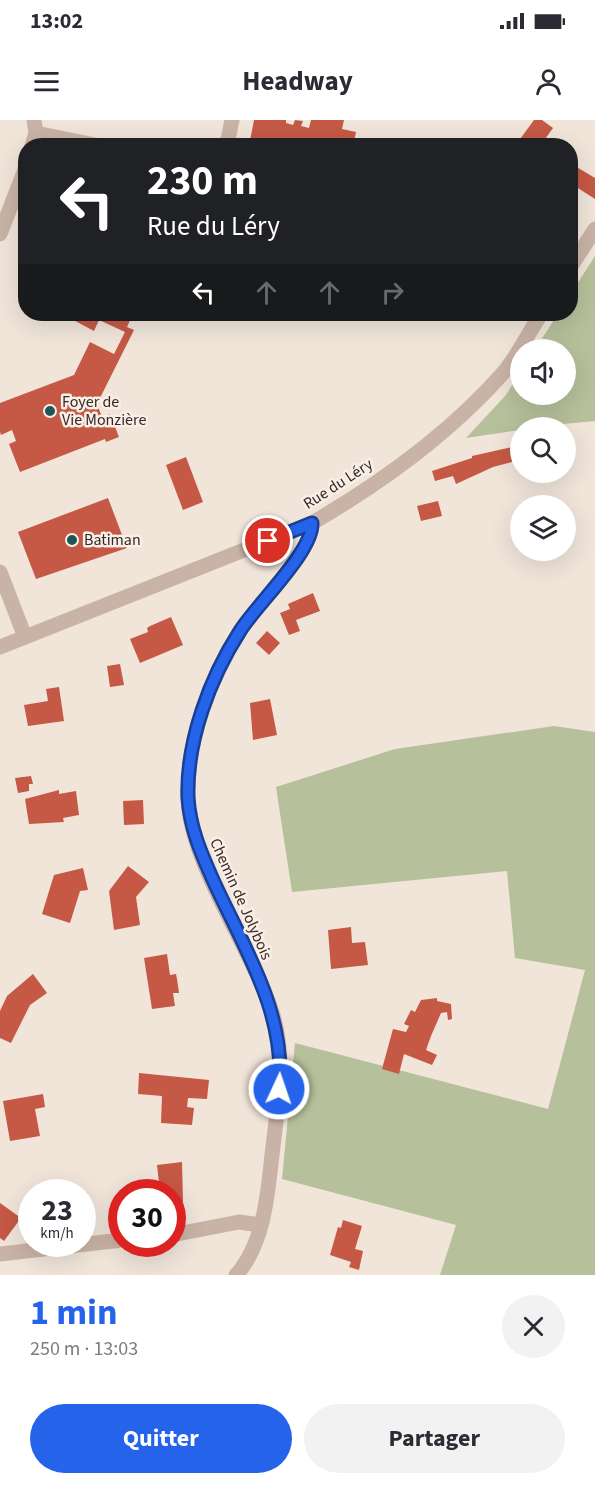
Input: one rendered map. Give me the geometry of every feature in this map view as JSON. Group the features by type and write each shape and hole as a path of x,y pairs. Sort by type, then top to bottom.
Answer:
{"street":[{"path":"228,138 232,120"},
{"path":"34,133 59,138"},
{"path":"0,234 18,188"},
{"path":"578,256 595,229"},
{"name":"Rue du Léry","path":"0,647 312,523 351,501 445,429 504,371 536,321"},
{"name":"Chemin de Jolybois","path":"236,1275 254,1247 268,1188 281,1069 280,1047 270,1006 195,838 188,798 192,755 206,699 221,663 241,628 295,562 312,532 312,523"},
{"path":"0,572 24,637"},
{"path":"186,1232 239,1222 260,1225"},
{"path":"0,1254 108,1242"}],"green space":[{"path":"595,256 595,421 576,423 576,417 510,417 510,431 466,438 510,388 510,405 576,405 576,339 542,339 553,321 578,321 578,283"},
{"path":"554,726 595,732 595,1275 440,1275 456,1225 282,1179 295,1043 548,1109 585,970 515,958 507,871 292,892 276,787 395,749"}],"building":[{"path":"254,120 286,120 286,123 293,125 295,120 303,121 301,126 309,128 311,120 344,120 342,129 356,132 355,138 251,138"},
{"path":"534,120 542,120 553,128 546,138 521,138"},
{"path":"578,168 595,178 595,199 578,188"},
{"name":"Foyer de Vie Monzière","path":"75,321 99,321 94,331"},
{"name":"Foyer de Vie Monzière","path":"101,321 130,321 127,327 134,330 97,404 102,417 110,414 119,437 106,442 105,439 20,472 9,444 16,441 12,430 1,435 0,432 0,403 74,375 90,342 114,354 125,332"},
{"path":"510,447 510,463 493,467 456,484 453,476 435,481 432,471 472,458 472,456"},
{"path":"186,457 203,502 183,510 166,465"},
{"name":"Batiman","path":"108,498 127,548 36,579 18,532"},
{"path":"438,501 442,516 421,521 417,506"},
{"path":"313,593 320,611 296,620 300,631 289,635 280,613 290,609 288,604"},
{"path":"171,617 183,645 140,663 130,639 148,632 147,628 150,626"},
{"path":"267,631 280,643 269,655 256,643"},
{"path":"120,664 124,685 110,687 107,666"},
{"path":"59,687 64,721 28,726 24,705 48,701 46,689"},
{"path":"270,699 277,735 253,740 250,703"},
{"path":"31,776 33,784 29,784 29,791 18,793 15,778"},
{"path":"59,790 59,794 76,791 79,815 63,818 64,822 29,824 25,799"},
{"path":"143,800 144,824 124,825 123,801"},
{"path":"128,866 149,882 136,897 140,925 114,930 109,891"},
{"path":"83,868 88,890 80,891 70,923 42,914 54,875"},
{"path":"351,927 352,943 365,942 368,965 331,969 328,930"},
{"path":"167,954 170,975 176,974 179,993 173,993 175,1006 152,1009 144,958"},
{"path":"33,974 47,993 30,1005 11,1043 0,1038 0,1011 7,996"},
{"path":"437,998 437,1001 451,1004 452,1019 448,1020 447,1012 441,1013 426,1050 437,1055 432,1065 404,1054 399,1074 382,1069 393,1029 406,1032 409,1026 404,1024 411,1010 415,1012 421,1000"},
{"path":"139,1073 209,1080 207,1099 188,1098 187,1107 194,1108 192,1125 161,1123 162,1096 138,1094"},
{"path":"43,1094 45,1107 35,1109 40,1136 10,1141 3,1101"},
{"path":"182,1162 182,1179 159,1179 157,1165"},
{"path":"0,1203 18,1216 18,1222 4,1241 0,1238"},
{"path":"343,1220 362,1226 355,1249 363,1251 359,1270 349,1267 351,1262 330,1255 338,1227 341,1228"}],"place":[{"name":"Foyer de Vie Monzière","path":"50,411"},
{"name":"Batiman","path":"72,540"}],"route":[{"path":"268,541 312,523 312,532 295,562 241,628 221,663 206,699 192,755 188,798 195,838 270,1006 280,1047 279,1089"}]}
